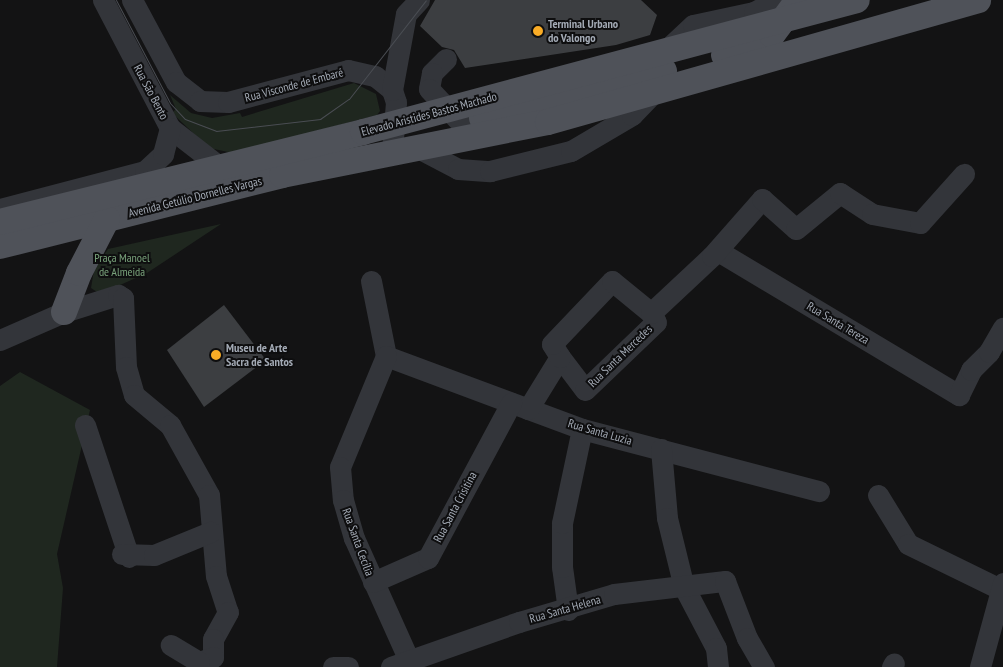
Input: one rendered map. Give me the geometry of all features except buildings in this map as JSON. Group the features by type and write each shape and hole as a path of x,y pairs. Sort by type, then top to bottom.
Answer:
{"main road":[{"path":"650,84 765,40 779,28 798,0"},
{"name":"Elevado Aristides Bastos Machado","path":"0,222 363,132 857,0"},
{"path":"650,84 978,0"},
{"name":"Avenida Getúlio Dornelles Vargas","path":"0,246 244,184 402,149 467,130 650,84"},
{"path":"64,312 79,272 106,219"}],"street":[{"name":"Rua São Bento","path":"102,0 170,128 244,184"},
{"name":"Rua Visconde de Embaré","path":"132,0 176,82 192,96 208,102 228,102 358,69 392,90"},
{"path":"419,0 406,14 392,90 402,149 458,169 490,171 571,151 632,115 674,40 693,25 754,12 776,0"},
{"path":"446,59 432,73 430,89 467,130"},
{"path":"0,208 145,171 163,154 170,128"},
{"name":"Rua Santa Mercedes","path":"651,313 718,251 762,199 796,229 840,193 872,214 920,224 964,174"},
{"name":"Rua Santa Tereza","path":"718,251 959,395 971,370 989,352 1003,328"},
{"path":"371,281 386,356"},
{"name":"Rua Santa Mercedes","path":"612,281 651,313 656,322 585,390 560,356 552,344 612,281"},
{"path":"0,340 64,312 118,295 126,306 126,367 134,395 170,425 192,461 209,495 214,514 210,532 216,576 228,612 215,655 199,662 171,645"},
{"name":"Rua Santa Luzia","path":"386,356 582,429 819,490"},
{"name":"Rua Santa Cecília","path":"386,356 340,467 346,509 373,582 411,662"},
{"path":"519,406 560,356"},
{"name":"Rua Santa Crisitina","path":"373,582 428,558 519,406"},
{"path":"85,425 125,556 162,553 210,532"},
{"path":"568,610 562,567 562,523 582,429"},
{"path":"662,449 667,518 684,586 716,648 718,667"},
{"path":"878,495 908,544 1002,586 980,667"},
{"name":"Rua Santa Helena","path":"390,667 411,662 519,622 568,610 614,594 726,581 747,638 764,667"},
{"path":"333,667 348,667"}],"green space":[{"path":"354,83 376,94 380,111 377,115 233,153 209,148 172,113 176,109 170,95 191,113 212,118 240,113 242,117"},
{"name":"Praça Manoel de Almeida","path":"221,224 147,273 100,294 91,288 94,270 108,249"},
{"path":"20,372 90,410 57,554 63,588 57,667 0,667 0,386"}],"tram line":[{"path":"116,0 170,103 185,119 216,131 320,119 349,99 426,0"}],"place":[{"name":"Terminal Urbano do Valongo","path":"538,31"},
{"name":"Museu de Arte Sacra de Santos","path":"216,355"}]}
